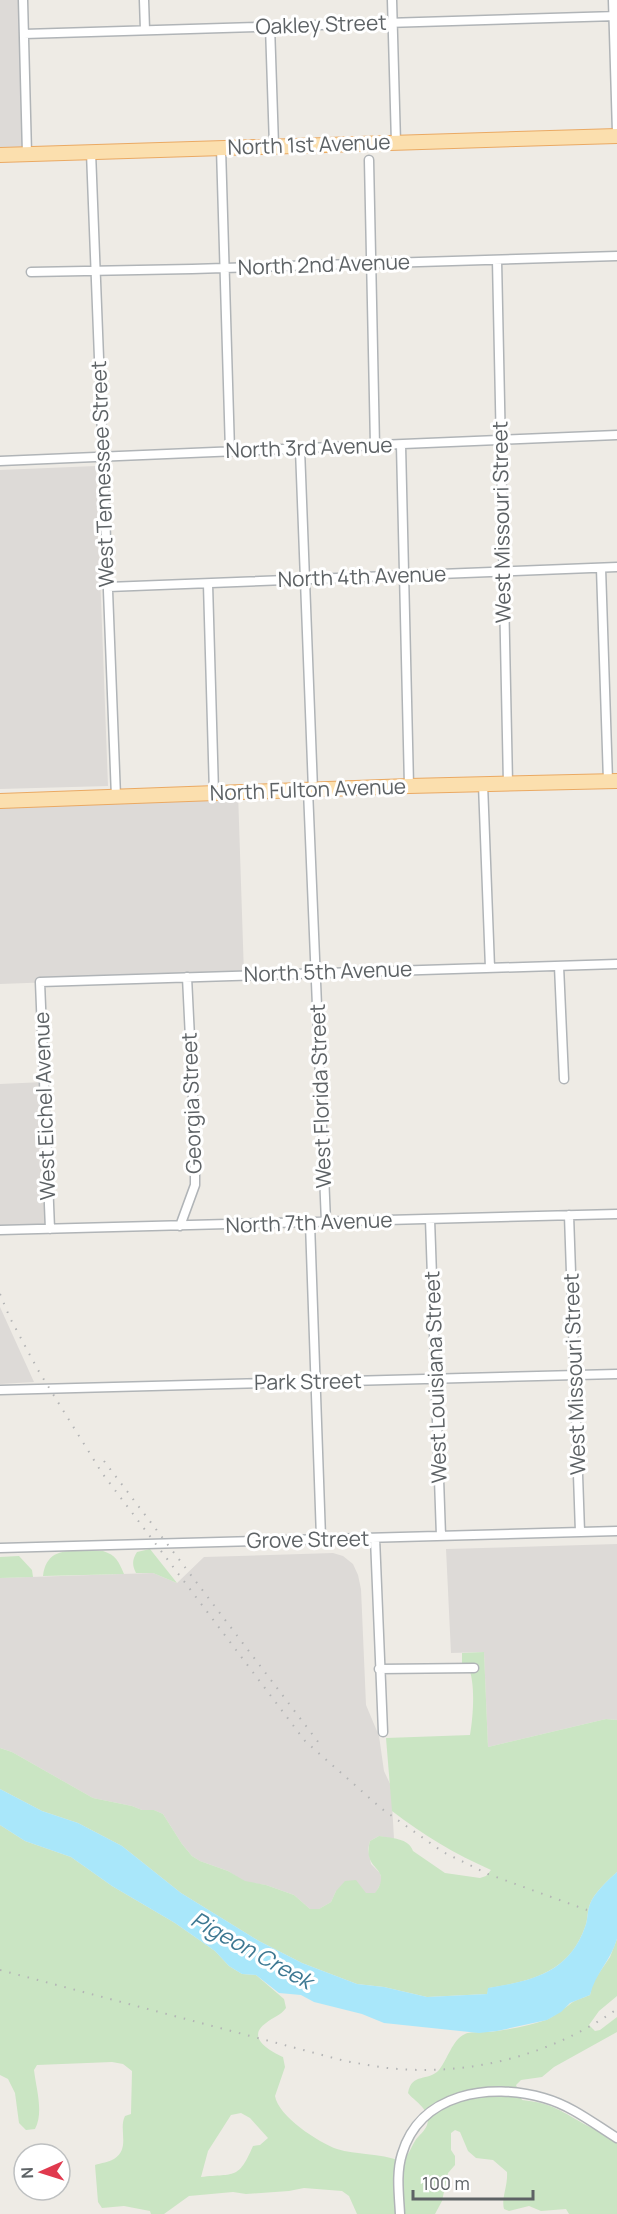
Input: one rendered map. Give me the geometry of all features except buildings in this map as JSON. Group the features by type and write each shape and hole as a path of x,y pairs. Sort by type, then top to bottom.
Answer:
{"main road":[{"name":"North 1st Avenue","path":"0,155 617,134"},
{"name":"North Fulton Avenue","path":"0,801 613,781"}],"street":[{"path":"23,0 27,154"},
{"path":"144,0 145,30"},
{"path":"392,0 396,142"},
{"path":"613,0 617,134"},
{"name":"Oakley Street","path":"24,34 615,16"},
{"path":"270,26 274,146"},
{"path":"221,148 230,451"},
{"name":"West Tennessee Street","path":"91,152 116,797"},
{"path":"369,160 375,446"},
{"name":"North 2nd Avenue","path":"31,272 617,256"},
{"name":"West Missouri Street","path":"497,260 508,784"},
{"name":"North 3rd Avenue","path":"0,461 617,435"},
{"path":"401,445 409,786"},
{"name":"West Florida Street","path":"300,449 315,973 326,1222"},
{"name":"North 4th Avenue","path":"108,587 617,567"},
{"path":"601,568 613,781"},
{"path":"208,584 214,793"},
{"path":"483,784 490,968"},
{"name":"North 5th Avenue","path":"40,982 617,964"},
{"path":"559,966 564,1079"},
{"name":"Georgia Street","path":"180,1227 195,1185 187,977"},
{"name":"West Eichel Avenue","path":"40,982 50,1229"},
{"name":"North 7th Avenue","path":"0,1230 617,1214"},
{"name":"West Missouri Street","path":"569,1215 580,1532"},
{"name":"West Louisiana Street","path":"430,1219 441,1536"},
{"path":"310,1222 321,1538"},
{"name":"Park Street","path":"0,1390 617,1374"},
{"name":"Grove Street","path":"0,1548 617,1531"},
{"path":"375,1538 382,1732"},
{"path":"379,1669 474,1668"},
{"path":"400,2214 399,2169 407,2141 425,2116 451,2098 484,2092 530,2094 579,2112 617,2138"}],"shaded area":[{"path":"0,0 23,0 27,154 0,155"},
{"path":"96,466 108,786 0,789 0,470"},
{"path":"238,792 244,975 0,984 0,801"},
{"path":"44,1082 50,1229 0,1230 0,1084"},
{"path":"0,1307 34,1382 0,1384"},
{"path":"617,1544 617,1720 606,1719 488,1747 484,1652 451,1653 446,1549"},
{"path":"333,1553 343,1556 353,1564 358,1575 361,1589 366,1705 379,1736 384,1771 391,1786 394,1839 379,1836 370,1841 368,1849 371,1864 380,1873 382,1881 375,1894 336,1891 331,1902 319,1909 310,1909 294,1895 266,1885 245,1882 228,1871 192,1856 163,1814 154,1810 142,1810 93,1798 12,1752 0,1748 0,1578 153,1573 177,1583 204,1557"}],"green space":[{"path":"150,1549 177,1583 153,1573 136,1573 133,1562 137,1552"},
{"path":"74,1551 103,1551 116,1560 124,1574 43,1576 50,1558 57,1554"},
{"path":"19,1556 32,1570 33,1577 0,1578 0,1557"},
{"path":"484,1652 488,1747 606,1719 617,1720 617,1872 592,1900 578,1943 559,1965 534,1978 489,1988 487,1994 427,1997 384,1987 357,1984 302,1963 259,1941 181,1893 122,1846 78,1823 42,1811 0,1789 0,1748 12,1752 93,1798 142,1810 154,1810 163,1814 192,1856 245,1881 266,1885 294,1895 310,1909 319,1909 331,1902 336,1891 345,1881 356,1880 366,1893 375,1893 381,1875 371,1861 369,1849 370,1841 379,1836 408,1843 413,1851 445,1873 480,1878 486,1876 491,1870 440,1844 392,1811 386,1738 470,1735 473,1691 471,1673 468,1666 462,1663 462,1653"},
{"path":"0,1825 25,1841 71,1857 112,1886 175,1923 215,1951 229,1966 242,1974 256,1975 284,1999 286,2008 266,2023 258,2034 262,2043 283,2057 285,2067 275,2096 278,2104 300,2128 329,2146 344,2151 401,2161 404,2159 426,2127 428,2120 425,2111 408,2093 413,2082 435,2074 453,2045 465,2034 522,2027 540,2022 552,2017 573,2002 590,1995 593,1982 610,1957 617,1939 617,1996 599,2011 589,2025 595,2031 600,2030 617,2017 617,2032 554,2067 542,2077 521,2080 516,2085 522,2100 542,2103 557,2109 617,2142 617,2214 569,2214 566,2209 541,2211 529,2206 509,2211 504,2209 507,2172 493,2160 476,2158 468,2151 460,2132 455,2130 451,2133 451,2150 455,2156 455,2165 448,2173 442,2201 435,2214 357,2214 349,2196 342,2191 304,2188 246,2194 233,2192 189,2196 164,2214 151,2214 150,2211 124,2206 102,2208 98,2202 95,2165 114,2159 122,2150 123,2121 125,2116 131,2114 132,2071 123,2064 112,2062 37,2065 34,2070 39,2100 38,2122 35,2129 26,2130 19,2123 15,2093 8,2079 0,2075","holes":["241,2113 250,2118 268,2138 260,2145 253,2146 243,2165 234,2173 201,2177 208,2151 231,2115"]}],"water":[{"name":"Pigeon Creek","path":"0,1789 42,1811 78,1823 122,1846 181,1893 259,1941 302,1963 357,1984 384,1987 427,1997 487,1994 488,1988 519,1982 547,1972 559,1965 578,1943 592,1900 617,1872 617,1939 611,1954 595,1980 590,1995 570,2003 561,2012 547,2020 479,2033 384,2023 362,2014 314,2002 301,1995 279,1993 256,1975 242,1974 229,1966 215,1951 175,1923 112,1886 71,1857 25,1841 0,1825"}],"railway":[{"path":"0,1294 38,1370 102,1473 305,1741 382,1809 443,1852 488,1874 587,1910"},
{"path":"104,1461 322,1747"},
{"path":"0,1970 345,2061 399,2069 457,2068 514,2058 568,2038 617,2009"}]}
